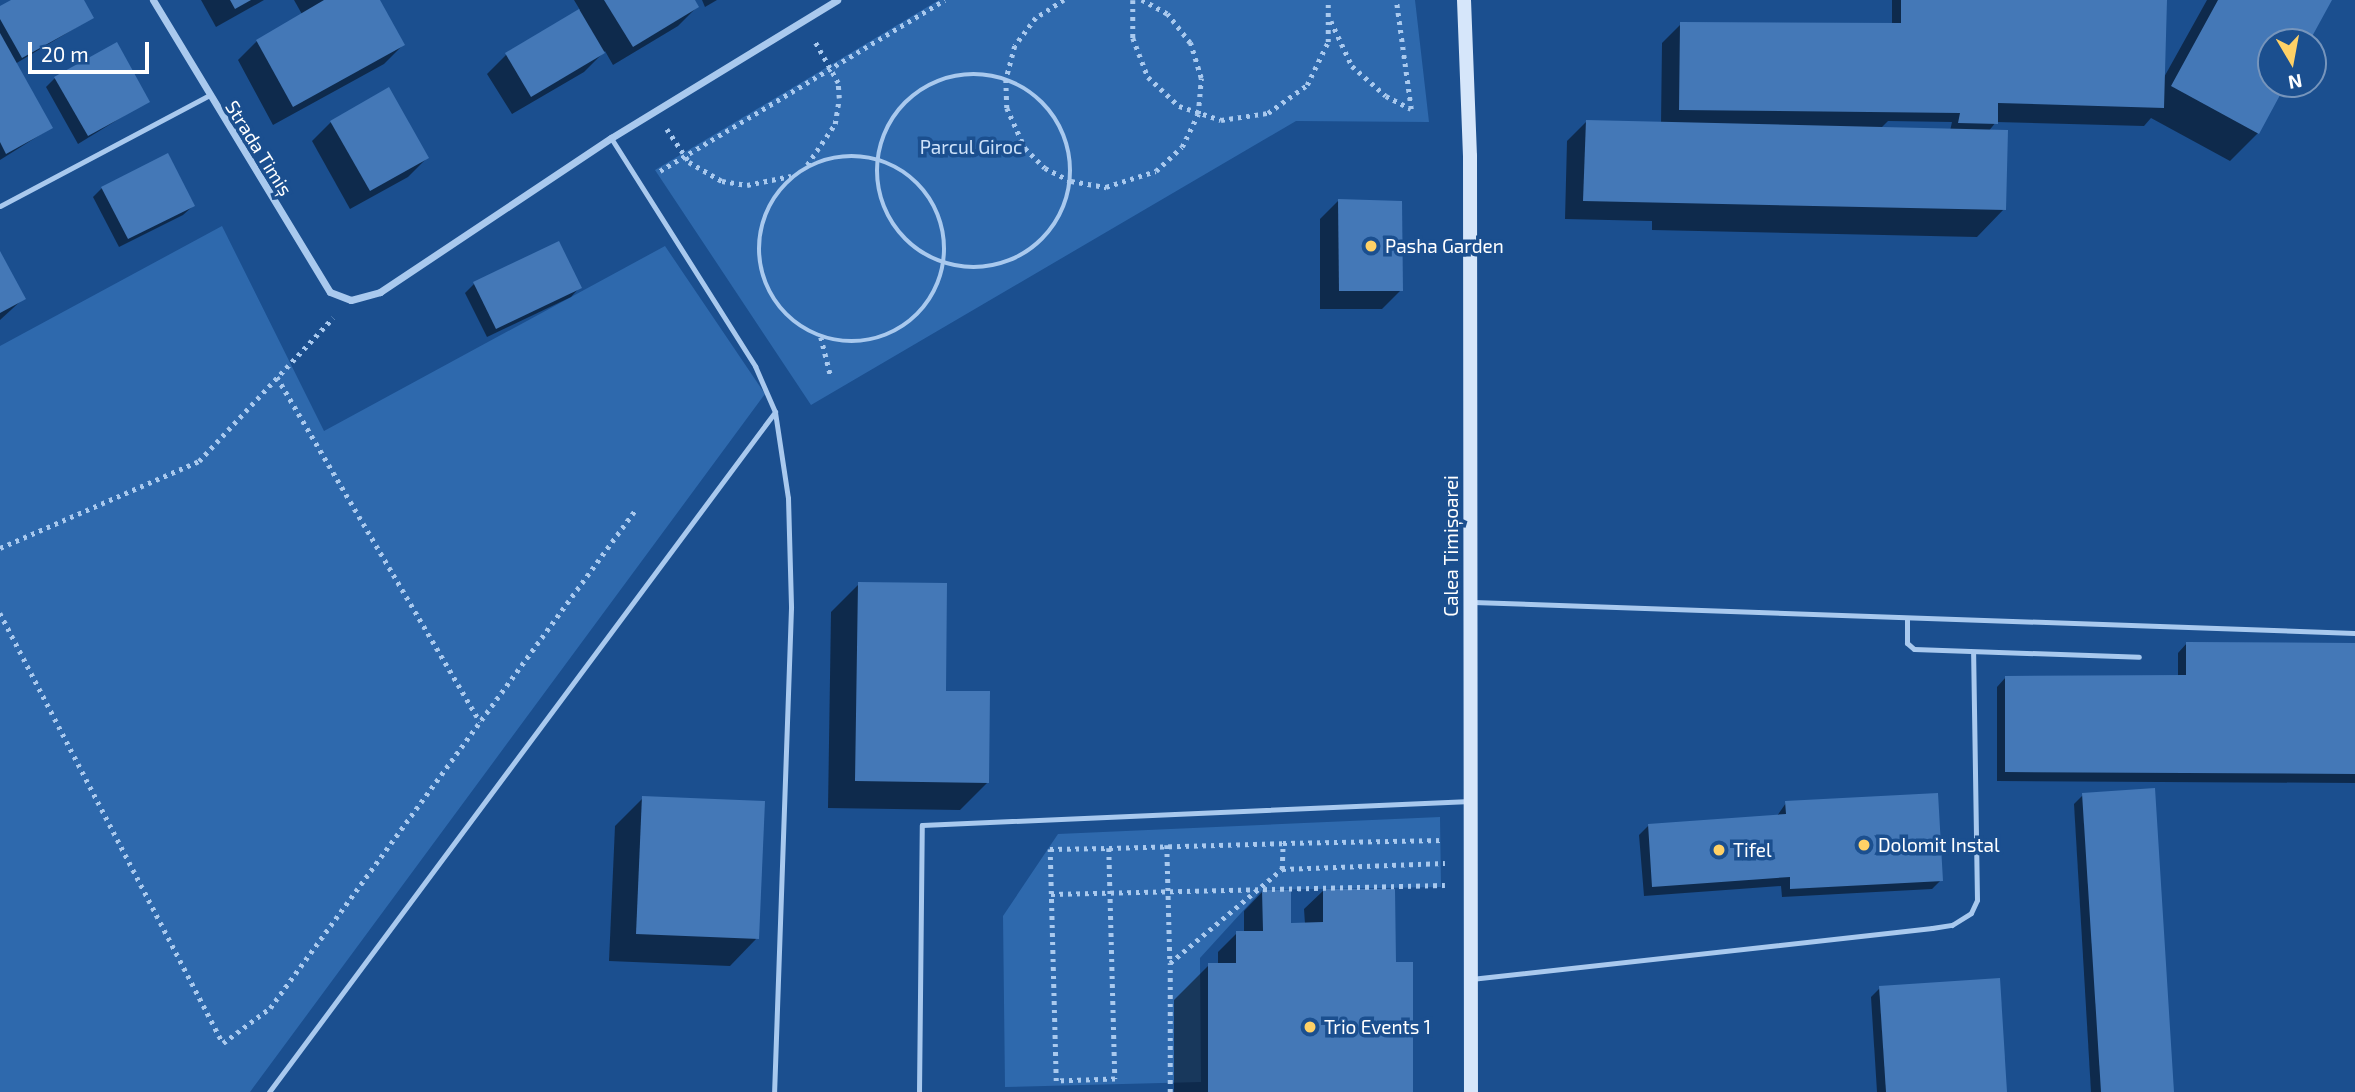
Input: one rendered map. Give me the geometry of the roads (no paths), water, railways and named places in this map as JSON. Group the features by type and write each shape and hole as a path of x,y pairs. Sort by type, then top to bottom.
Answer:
{"main road":[{"name":"Calea Timișoarei","path":"1464,0 1470,156 1471,1092"}],"street":[{"name":"Strada Timiș","path":"153,0 208,96 330,292 351,300 380,292 611,138"},
{"path":"611,138 837,0"}],"lane":[{"path":"0,206 208,96"},
{"path":"611,138 755,366 775,412 788,498 791,608 774,1092"},
{"path":"269,1092 775,412"},
{"path":"1470,601 2355,633"},
{"path":"1907,618 1908,643 1914,649 2139,657"},
{"path":"1471,979 1932,928 1952,925 1971,913 1977,900 1973,652"},
{"path":"919,1092 922,825 1470,801"}],"place":[{"name":"Pasha Garden","path":"1371,246"},
{"name":"Dolomit Instal","path":"1864,845"},
{"name":"Tifel","path":"1719,850"},
{"name":"Trio Events 1","path":"1310,1027"}],"park label":[{"name":"Parcul Giroc","path":"971,147"}]}
